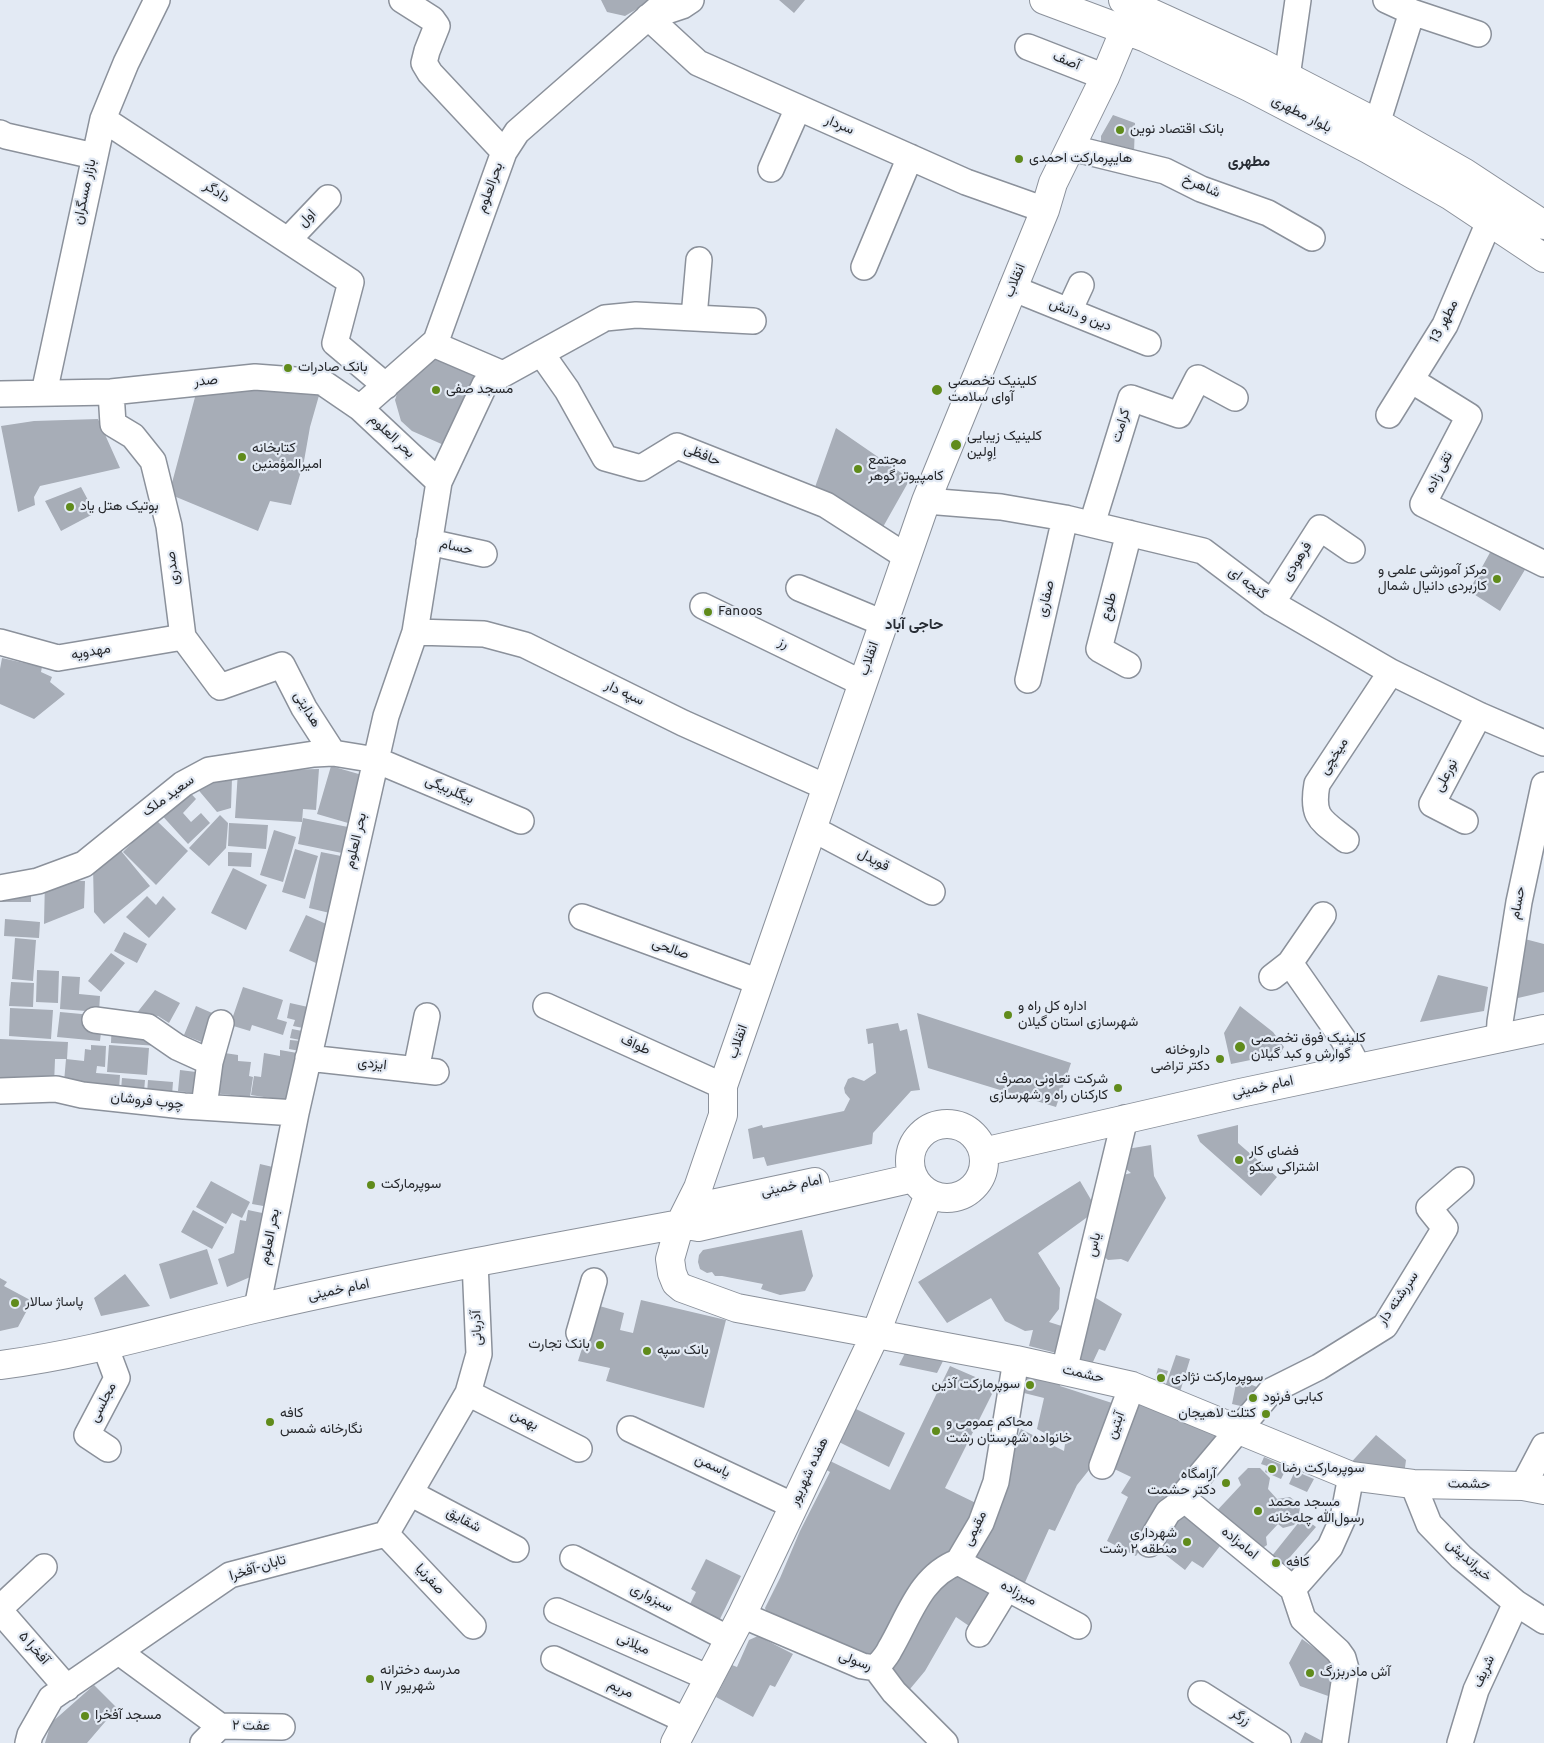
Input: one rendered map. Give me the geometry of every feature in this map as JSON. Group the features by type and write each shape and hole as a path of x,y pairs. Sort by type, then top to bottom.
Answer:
{"main road":[{"name":"بلوار مطهری","path":"1044,0 1131,13 1287,76 1381,125 1465,173 1544,224"},
{"name":"بلوار مطهری","path":"1131,13 1249,87 1368,149 1451,196 1544,258"},
{"name":"انقلاب","path":"680,1224 677,1191 708,1104 723,1086 926,501 1042,217 1053,183 1105,77 1131,13"},
{"name":"انقلاب","path":"1042,217 1066,186 1084,151 1127,53 1137,42 1131,13"},
{"name":"امام خمینی","path":"983,1152 1125,1118 1358,1067 1499,1030 1544,1029"},
{"path":"949,1124 961,1126 971,1132 983,1152 984,1164 981,1176 974,1186 964,1194 953,1198 941,1198 917,1177 911,1148 917,1138 926,1130 937,1125 949,1124"},
{"name":"امام خمینی","path":"0,1365 46,1359 257,1308 475,1262 680,1224 698,1207 917,1177"},
{"name":"هفده شهریور","path":"681,1732 742,1615 876,1333 886,1307 917,1177"},
{"name":"حشمت","path":"680,1224 670,1259 672,1273 676,1282 682,1288 737,1308 1016,1360 1132,1386 1352,1476 1413,1484 1534,1488"},
{"path":"886,1307 885,1320 889,1327 912,1340"},
{"path":"0,1372 46,1359"}],"street":[{"name":"بازار مسگران","path":"44,393 103,119 126,63 157,0"},
{"name":"بحرالعلوم","path":"360,408 436,341 504,152 517,132 668,0"},
{"path":"648,17 682,6 690,0"},
{"path":"1287,76 1298,0"},
{"path":"1386,0 1412,12 1478,34"},
{"path":"411,6 432,18 437,26 424,63 430,73 504,152"},
{"path":"1381,111 1412,12"},
{"name":"سردار","path":"648,17 698,63 1042,217"},
{"name":"آصف","path":"1028,47 1105,77"},
{"path":"771,169 798,108"},
{"name":"دادگر","path":"103,119 351,282 335,343 386,386"},
{"path":"0,133 94,156"},
{"name":"شاهرخ","path":"1084,151 1165,171 1201,189 1268,213 1312,238"},
{"path":"864,267 910,157"},
{"name":"اول","path":"288,240 328,198"},
{"name":"مطهر 13","path":"1389,415 1445,325 1489,222"},
{"path":"694,317 699,260"},
{"path":"1069,311 1081,285"},
{"name":"دین و دانش","path":"1012,288 1148,343"},
{"path":"439,482 485,384 604,318 636,315 753,321"},
{"path":"433,344 503,374"},
{"name":"حافظی","path":"541,353 567,390 605,458 641,468 677,446 826,505 907,557"},
{"name":"صدر","path":"0,394 111,392 255,378 322,382 360,408"},
{"name":"کرامت","path":"1092,524 1131,398 1179,415 1198,378 1235,398"},
{"name":"تقی زاده","path":"1411,380 1469,416 1423,504 1541,555"},
{"name":"صدری","path":"111,392 113,424 133,436 153,461 169,526 183,637 220,686 282,665"},
{"name":"بحر العلوم","path":"257,1308 296,1113 386,716 414,632 439,482 360,408"},
{"name":"گنجه ای","path":"926,501 1000,507 1065,518 1203,551 1272,603 1391,672 1479,715 1544,742"},
{"name":"صفاری","path":"1028,680 1065,518"},
{"name":"فرهودی","path":"1272,603 1320,528 1352,550"},
{"name":"طلوع","path":"1128,664 1099,649 1129,533"},
{"name":"حسام","path":"429,542 484,554"},
{"path":"799,588 883,623"},
{"name":"رز","path":"704,606 862,683"},
{"name":"سپه دار","path":"414,632 484,634 524,645 683,722 826,787"},
{"name":"مهدویه","path":"0,642 58,658 183,637"},
{"name":"هدایتی","path":"282,665 304,708 333,753"},
{"name":"میخچی","path":"1346,840 1319,818 1314,802 1317,784 1391,672"},
{"name":"نورعلی","path":"1465,821 1432,804 1479,715"},
{"name":"سعید ملک","path":"0,888 38,881 84,864 183,784 209,770 333,753 376,760"},
{"name":"بیگلربیگی","path":"376,760 521,821"},
{"name":"حسام","path":"1499,1030 1519,902 1544,785"},
{"name":"قویدل","path":"813,829 932,892"},
{"path":"1323,914 1281,970 1343,1039 1358,1067"},
{"name":"صالحی","path":"582,917 759,982"},
{"name":"طواف","path":"546,1006 723,1086"},
{"name":"ایزدی","path":"308,1058 426,1071 427,1016"},
{"path":"95,1020 148,1027 176,1047 210,1062"},
{"path":"204,1108 210,1062 221,1023"},
{"name":"چوب فروشان","path":"0,1091 56,1089 82,1095 204,1108 296,1113"},
{"name":"یاس","path":"1064,1371 1125,1118"},
{"name":"سررشته دار","path":"1238,1430 1270,1391 1319,1367 1385,1326 1445,1228 1429,1208 1461,1180"},
{"name":"آذربانی","path":"468,1393 479,1354 475,1262"},
{"path":"579,1333 594,1281"},
{"name":"مجلسی","path":"105,1346 117,1378 87,1435 108,1449"},
{"name":"مقیمی","path":"876,1668 889,1651 920,1592 948,1566 958,1562 981,1523 996,1482 1016,1360"},
{"name":"آبتین","path":"1102,1466 1132,1386"},
{"path":"386,1534 468,1393"},
{"name":"بهمن","path":"468,1393 579,1449"},
{"name":"یاسمن","path":"630,1429 794,1506"},
{"path":"1149,1544 1168,1512 1186,1499 1186,1492 1238,1430"},
{"path":"1534,1488 1544,1446"},
{"path":"1335,1743 1346,1669 1343,1658 1338,1651 1303,1619 1293,1589 1330,1547 1343,1518 1352,1476"},
{"name":"خیراندیش","path":"1413,1484 1429,1524 1461,1558 1516,1602 1544,1621"},
{"name":"شقایق","path":"410,1493 516,1549"},
{"name":"امامزاده","path":"1186,1499 1293,1589"},
{"name":"صفرنیا","path":"386,1534 472,1626"},
{"name":"تابان-آفخرا","path":"28,1743 30,1735 51,1698 230,1575 386,1534"},
{"name":"سبزواری","path":"573,1558 730,1639"},
{"name":"میرزاده","path":"958,1562 1078,1626"},
{"path":"0,1610 44,1567"},
{"path":"979,1634 1007,1588"},
{"name":"شریف","path":"1460,1743 1476,1690 1516,1602"},
{"name":"آفخرا ۵","path":"0,1610 67,1688"},
{"name":"میلانی","path":"557,1611 709,1678"},
{"name":"رسولی","path":"742,1615 862,1666 876,1668 894,1692 945,1743"},
{"path":"119,1652 212,1735"},
{"name":"مریم","path":"554,1659 681,1732"},
{"name":"زرگر","path":"1201,1694 1278,1743"},
{"name":"عفت ۲","path":"212,1735 282,1727"}],"building":[{"path":"601,0 652,0 625,16 607,12"},
{"path":"779,0 805,0 794,13"},
{"name":"بانک اقتصاد نوین","path":"1113,115 1135,123 1134,153 1101,147 1101,136"},
{"name":"مسجد صفی","path":"435,348 484,369 446,446 412,431 401,421 395,400 402,379"},
{"name":"کتابخانه امیرالمؤمنین","path":"198,386 320,392 310,427 304,461 291,505 270,501 258,531 169,494"},
{"path":"98,419 120,468 40,486 34,497 35,505 18,512 1,426 34,421"},
{"name":"مجتمع کامپیوتر گوهر","path":"836,428 910,479 883,527 814,490"},
{"name":"بوتیک هتل یاد","path":"81,487 95,513 61,531 45,501"},
{"name":"مرکز آموزشی علمی و کاربردی دانیال شمال","path":"1493,547 1526,568 1500,611 1469,591"},
{"path":"2,658 42,667 41,672 52,677 50,682 65,694 34,719 0,704 0,669"},
{"path":"331,766 369,777 355,825 317,814"},
{"path":"319,769 316,810 303,809 302,822 235,818 238,771"},
{"path":"228,774 232,778 231,808 217,812 195,786"},
{"path":"184,786 196,799 183,813 191,822 201,813 210,823 188,844 158,811"},
{"path":"220,815 228,823 226,848 209,866 189,848"},
{"path":"303,818 353,828 347,854 298,844"},
{"path":"155,819 188,851 156,885 123,852"},
{"path":"229,823 268,825 266,849 228,846"},
{"path":"274,830 296,837 283,882 260,875"},
{"path":"117,846 150,886 104,924 94,912 93,866"},
{"path":"295,849 318,856 305,899 282,892"},
{"path":"228,852 252,853 251,867 228,866"},
{"path":"321,852 351,858 338,915 309,908"},
{"path":"233,868 267,885 246,930 211,913"},
{"path":"1,876 31,876 31,902 1,902"},
{"path":"45,880 85,881 84,908 44,924"},
{"path":"147,896 156,905 163,896 176,909 149,938 126,917"},
{"path":"306,915 333,927 316,963 289,951"},
{"path":"5,919 40,922 39,938 4,936"},
{"path":"124,932 147,944 137,963 114,951"},
{"path":"15,938 36,940 33,981 12,979"},
{"path":"1521,938 1544,944 1544,992 1518,998 1513,991"},
{"path":"111,953 125,963 101,992 88,981"},
{"path":"37,970 59,971 58,1003 36,1002"},
{"path":"1438,975 1488,987 1484,1011 1420,1022"},
{"path":"62,976 80,977 79,994 100,996 99,1012 60,1009"},
{"path":"11,982 34,983 33,1007 9,1006"},
{"path":"243,987 283,1000 277,1019 287,1022 283,1035 252,1025 250,1031 230,1025"},
{"path":"155,990 180,1003 169,1023 158,1016 136,1014"},
{"path":"290,1003 308,1007 303,1028 293,1026 295,1020 287,1018"},
{"path":"196,1006 226,1019 214,1047 184,1035"},
{"path":"1240,1006 1273,1032 1284,1047 1280,1054 1231,1064 1224,1033"},
{"path":"10,1008 53,1010 51,1039 9,1036"},
{"path":"60,1012 103,1016 100,1041 57,1037"},
{"path":"917,1013 1071,1063 1056,1107 928,1068"},
{"path":"112,1018 159,1046 111,1043"},
{"path":"898,1023 900,1031 907,1029 920,1090 911,1091 873,1133 872,1144 767,1166 764,1157 753,1159 748,1129 762,1125 763,1128 844,1111 850,1099 845,1093 844,1088 848,1079 853,1077 864,1081 876,1073 873,1043 868,1044 866,1029"},
{"path":"292,1029 302,1031 300,1040 290,1038"},
{"path":"0,1039 68,1042 67,1059 55,1059 54,1085 0,1083"},
{"path":"290,1040 301,1041 300,1051 289,1049"},
{"path":"91,1045 106,1046 105,1067 97,1066 96,1073 120,1075 119,1090 64,1082 66,1059 84,1061 85,1049 91,1050"},
{"path":"109,1045 149,1048 147,1075 107,1072"},
{"path":"280,1050 303,1054 296,1102 251,1095 254,1076 261,1077 264,1053 280,1056"},
{"path":"218,1052 238,1055 238,1061 251,1062 249,1076 253,1077 250,1097 213,1093"},
{"path":"180,1070 212,1074 209,1095 178,1091"},
{"path":"122,1078 145,1080 144,1092 121,1090"},
{"path":"148,1080 173,1082 172,1095 147,1093"},
{"name":"فضای کار اشتراکی سکو","path":"1238,1125 1238,1143 1277,1177 1261,1196 1200,1142 1197,1135"},
{"path":"1151,1145 1154,1176 1166,1198 1128,1262 1121,1259 1108,1260 1102,1255 1123,1175 1131,1173 1119,1163 1121,1150"},
{"path":"260,1164 277,1168 269,1207 252,1204"},
{"path":"211,1181 250,1202 242,1218 232,1213 226,1224 196,1207"},
{"path":"1080,1181 1097,1210 1038,1253 1060,1288 1059,1309 1049,1322 1071,1329 1064,1355 1029,1346 1033,1330 1025,1331 1005,1321 991,1298 947,1323 918,1282"},
{"path":"193,1210 224,1227 212,1249 181,1232"},
{"path":"248,1210 267,1214 255,1275 227,1287 218,1259 234,1253 240,1220 246,1221"},
{"path":"802,1230 813,1276 805,1291 780,1295 761,1289 763,1284 715,1276 712,1272 707,1273 700,1269 699,1255 703,1250"},
{"path":"207,1249 218,1284 170,1299 159,1264"},
{"path":"125,1274 150,1306 101,1316 94,1298"},
{"name":"پاساژ سالار","path":"0,1278 7,1282 4,1286 32,1301 18,1327 0,1331"},
{"path":"1096,1298 1122,1314 1105,1351 1099,1349 1092,1364 1070,1357"},
{"path":"641,1300 726,1320 704,1408 606,1381 610,1368 578,1361 596,1305 624,1313 620,1330 633,1333"},
{"path":"906,1351 944,1359 937,1373 899,1365"},
{"path":"1176,1355 1190,1359 1180,1392 1165,1387"},
{"path":"950,1366 996,1386 945,1488 980,1505 969,1529 875,1660 769,1619 765,1608 800,1531 830,1472 823,1468 828,1460 890,1490"},
{"path":"1158,1368 1168,1371 1163,1387 1154,1383"},
{"path":"1022,1373 1061,1383 1060,1386 1112,1403 1093,1465 1077,1485 1055,1531 1049,1529 1022,1589 969,1562 1003,1503 994,1499 1010,1453 1021,1429 1064,1451 1065,1444 1037,1429 1044,1398 1020,1392"},
{"path":"1237,1379 1262,1389 1245,1407 1232,1404"},
{"path":"1130,1398 1218,1432 1191,1475 1159,1517 1136,1556 1107,1541 1128,1497 1121,1493 1131,1477 1106,1465"},
{"path":"854,1408 905,1433 889,1467 837,1441"},
{"path":"1376,1435 1406,1460 1404,1475 1347,1467"},
{"path":"1264,1457 1287,1467 1281,1479 1265,1472 1267,1466 1261,1464"},
{"name":"مسجد محمد رسول‌‌الله چله‌خانه","path":"1248,1468 1260,1468 1270,1478 1268,1489 1277,1499 1290,1497 1300,1505 1299,1518 1294,1525 1283,1528 1278,1524 1266,1537 1267,1545 1261,1549 1211,1517 1241,1485 1238,1478"},
{"path":"1295,1471 1314,1479 1307,1492 1289,1484"},
{"path":"1180,1513 1220,1546 1203,1568 1192,1561 1185,1570 1158,1549"},
{"path":"1303,1517 1316,1527 1278,1571 1267,1562"},
{"path":"706,1559 741,1576 717,1625 687,1610 696,1592 691,1589"},
{"path":"952,1568 992,1589 972,1628 956,1617 925,1671 905,1695 884,1677 912,1627"},
{"path":"758,1636 793,1654 775,1687 770,1685 753,1717 716,1697 732,1665 737,1667 749,1640"},
{"path":"1302,1639 1328,1658 1331,1670 1331,1697 1300,1686 1289,1663"},
{"name":"مسجد آفخرا","path":"94,1685 117,1708 87,1743 45,1743 51,1723"},
{"path":"1305,1732 1326,1743 1300,1743"}],"place":[{"name":"بانک اقتصاد نوین","path":"1120,130"},
{"name":"هایپرمارکت احمدی","path":"1019,159"},
{"name":"بانک صادرات","path":"288,368"},
{"name":"مسجد صفی","path":"436,390"},
{"name":"کلینیک تخصصی آوای سلامت","path":"937,390"},
{"name":"کلینیک زیبایی اِوِلین","path":"956,445"},
{"name":"کتابخانه امیرالمؤمنین","path":"242,457"},
{"name":"مجتمع کامپیوتر گوهر","path":"858,469"},
{"name":"بوتیک هتل یاد","path":"70,507"},
{"name":"مرکز آموزشی علمی و کاربردی دانیال شمال","path":"1497,579"},
{"name":"Fanoos","path":"708,612"},
{"name":"اداره کل راه و شهرسازی استان گیلان","path":"1008,1015"},
{"name":"کلینیک فوق تخصصی گوارش و کبد گیلان","path":"1240,1047"},
{"name":"داروخانه دکتر تراضی","path":"1220,1059"},
{"name":"شرکت تعاونی مصرف کارکنان راه و شهرسازی","path":"1118,1088"},
{"name":"فضای کار اشتراکی سکو","path":"1239,1160"},
{"name":"سوپرمارکت","path":"371,1185"},
{"name":"پاساژ سالار","path":"15,1303"},
{"name":"بانک تجارت","path":"600,1345"},
{"name":"بانک سپه","path":"647,1351"},
{"name":"سوپرمارکت نژادی","path":"1161,1378"},
{"name":"سوپرمارکت آذین","path":"1030,1385"},
{"name":"کبابی فرنود","path":"1253,1398"},
{"name":"کتلت لاهیجان","path":"1266,1414"},
{"name":"کافه نگارخانه شمس","path":"270,1422"},
{"name":"محاکم عمومی و خانواده شهرستان رشت","path":"936,1431"},
{"name":"سوپرمارکت رضا","path":"1272,1469"},
{"name":"آرامگاه دکتر حشمت","path":"1226,1483"},
{"name":"مسجد محمد رسول‌‌الله چله‌خانه","path":"1258,1511"},
{"name":"شهرداری منطقه ۲ رشت","path":"1187,1542"},
{"name":"کافه","path":"1276,1563"},
{"name":"آش مادربزرگ","path":"1310,1673"},
{"name":"مدرسه دخترانه ۱۷ شهریور","path":"370,1679"},
{"name":"مسجد آفخرا","path":"85,1716"}],"district":[{"name":"مطهری","path":"1249,163"},
{"name":"حاجی آباد","path":"914,626"}]}
